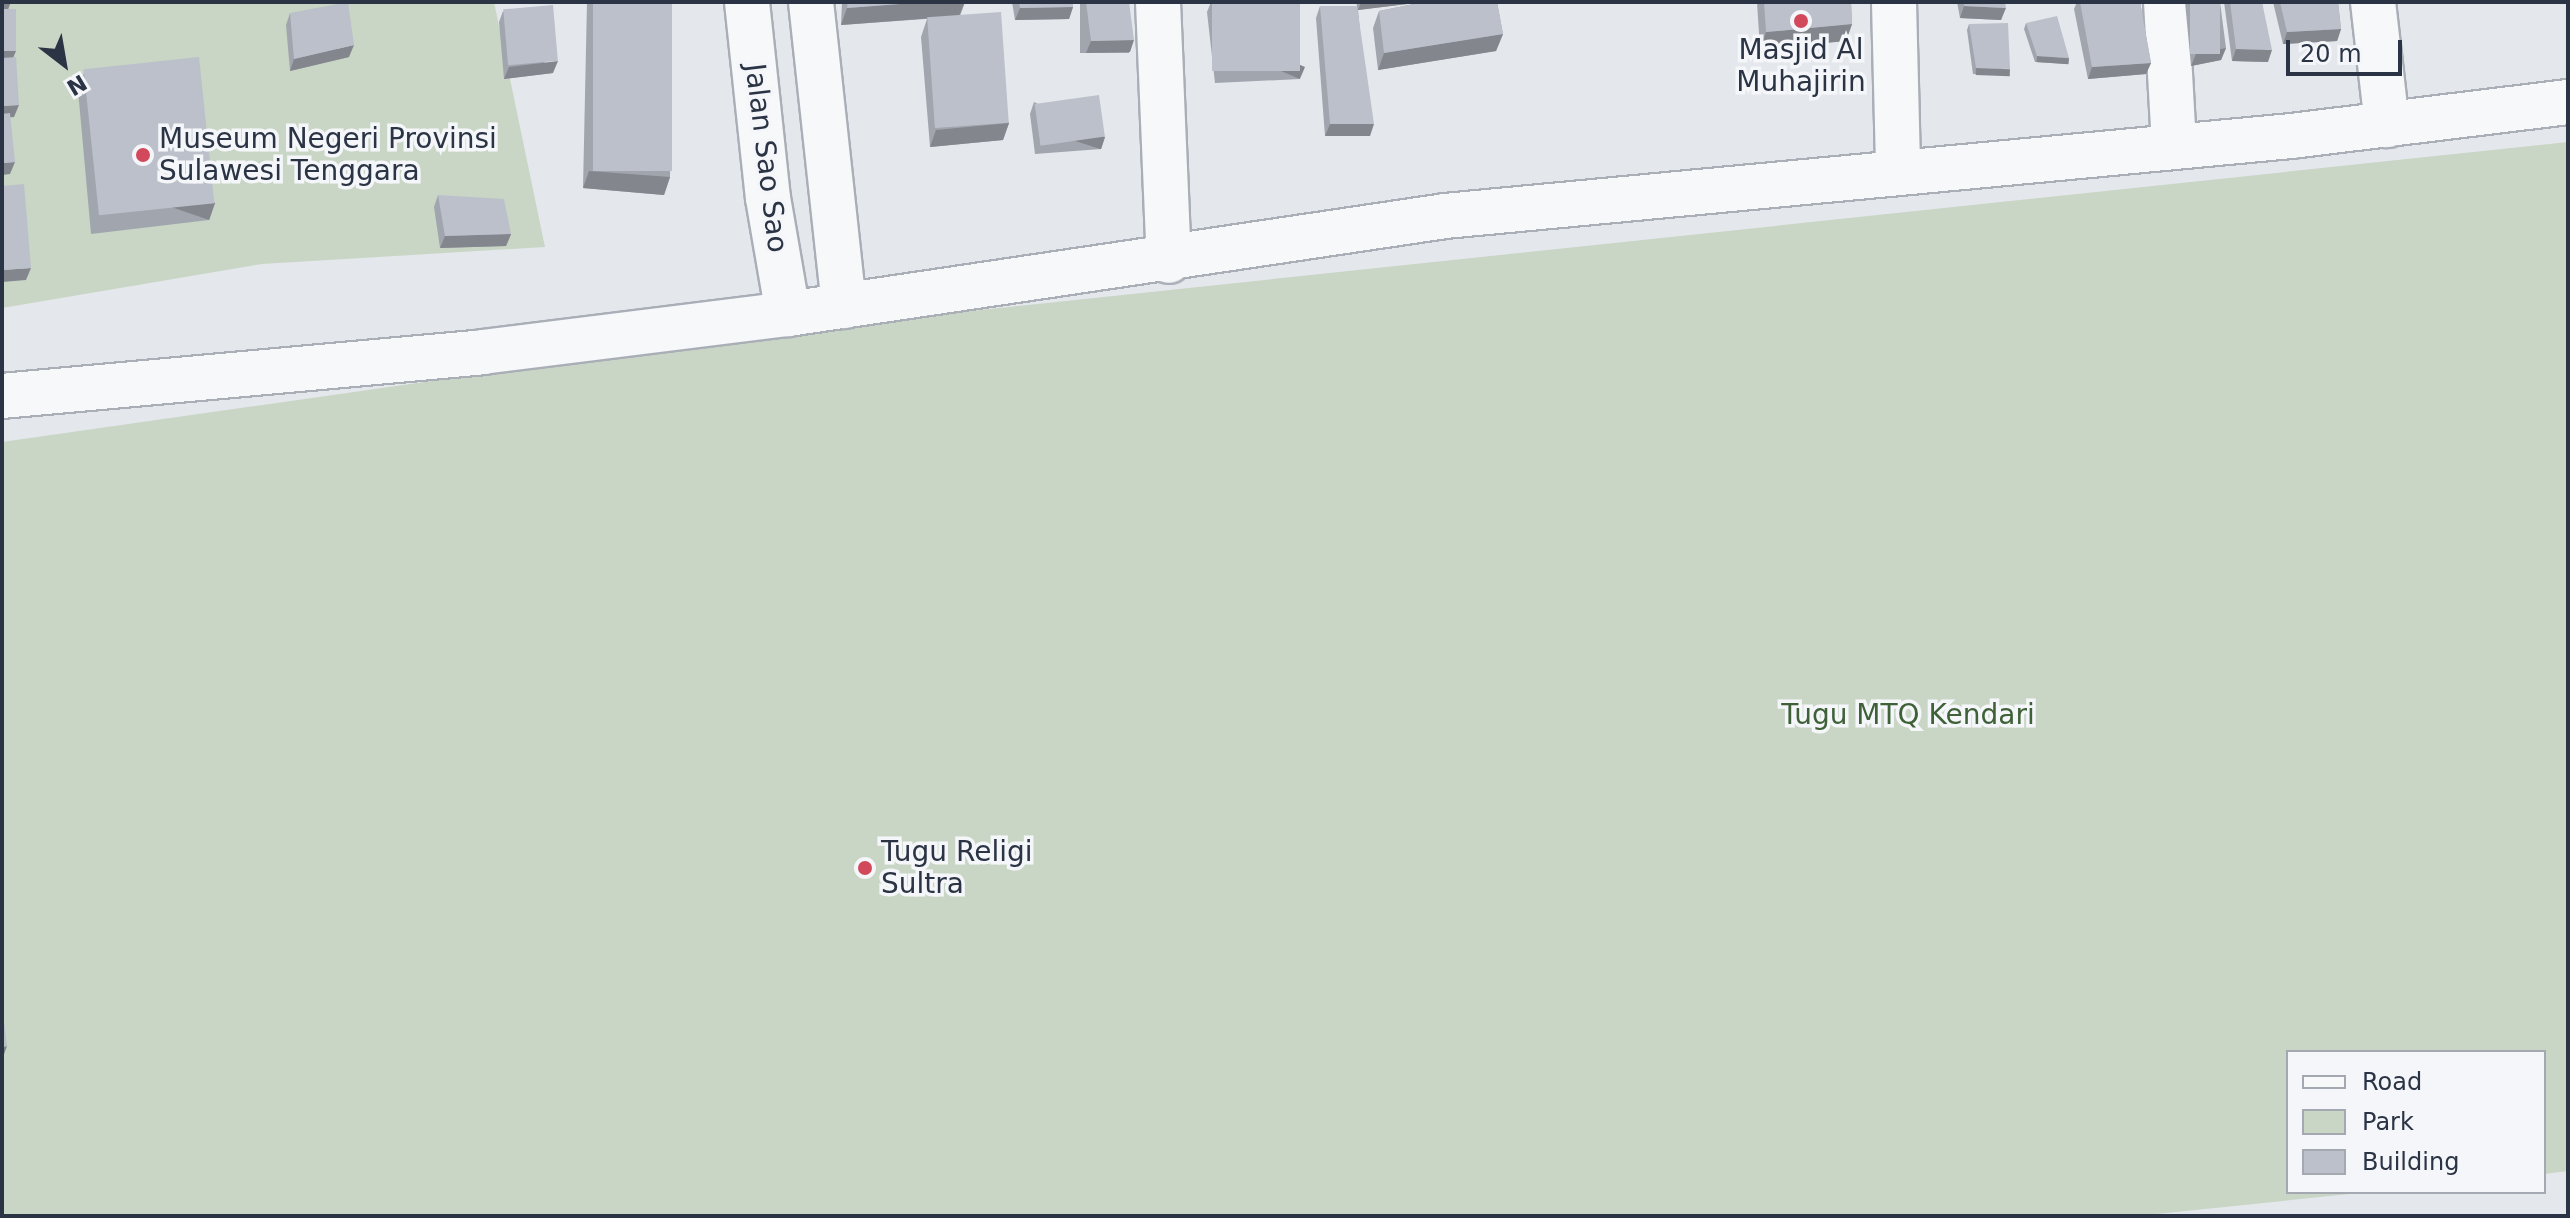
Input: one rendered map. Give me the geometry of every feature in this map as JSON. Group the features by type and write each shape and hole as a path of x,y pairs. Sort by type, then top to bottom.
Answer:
{"street":[{"name":"Jalan Sao Sao","path":"747,2 764,170 788,314"},
{"name":"Jalan Sao Sao","path":"811,2 844,306"},
{"path":"1158,2 1169,261"},
{"path":"1894,2 1898,169"},
{"path":"2166,2 2174,145"},
{"path":"2373,2 2387,125"},
{"path":"2,396 482,352 788,314 1169,261 1445,216 1898,169 2387,125 2568,102"}],"green space":[{"path":"2,2 494,2 545,247 262,264 2,308"},
{"name":"Tugu MTQ Kendari","path":"2568,142 2568,1171 2546,1174 2546,1050 2286,1050 2286,1194 2350,1194 2137,1216 2,1216 2,442 782,331"}],"building":[{"path":"348,2 354,45 294,59 290,13"},
{"path":"593,2 672,2 672,171 593,171"},
{"path":"848,2 926,2 847,8"},
{"path":"1019,2 1073,2 1073,7 1020,8"},
{"path":"1086,2 1129,2 1134,40 1091,41"},
{"path":"1212,2 1300,2 1300,71 1212,71"},
{"path":"1425,2 1497,2 1503,34 1384,53 1379,11"},
{"path":"1764,2 1851,2 1852,24 1766,32"},
{"path":"1964,2 2005,2 2006,8 1964,6"},
{"path":"2080,2 2140,2 2151,63 2092,67"},
{"path":"2190,2 2220,2 2220,54 2190,54"},
{"path":"2230,2 2262,2 2272,50 2236,49"},
{"path":"2280,2 2338,2 2341,29 2287,32"},
{"path":"553,5 558,61 508,65 503,9"},
{"path":"1320,6 1357,6 1374,124 1330,124"},
{"path":"2,9 16,9 16,51 2,51"},
{"path":"1001,12 1009,123 935,128 927,17"},
{"path":"2057,16 2069,58 2037,56 2026,23"},
{"path":"2008,23 2010,69 1976,68 1969,24"},
{"path":"16,57 19,105 2,106 2,58"},
{"name":"Museum Negeri Provinsi Sulawesi Tenggara","path":"199,57 214,203 99,215 84,69"},
{"path":"1099,95 1105,137 1040,146 1035,104"},
{"path":"10,113 15,162 2,163 2,114"},
{"path":"24,184 31,268 2,270 2,186"},
{"path":"438,195 504,199 511,234 445,236"},
{"path":"2,1005 7,1046 2,1047"}],"place":[{"name":"Masjid Al Muhajirin","path":"1801,21"},
{"name":"Museum Negeri Provinsi Sulawesi Tenggara","path":"143,155"},
{"name":"Tugu Religi Sultra","path":"865,868"}]}
